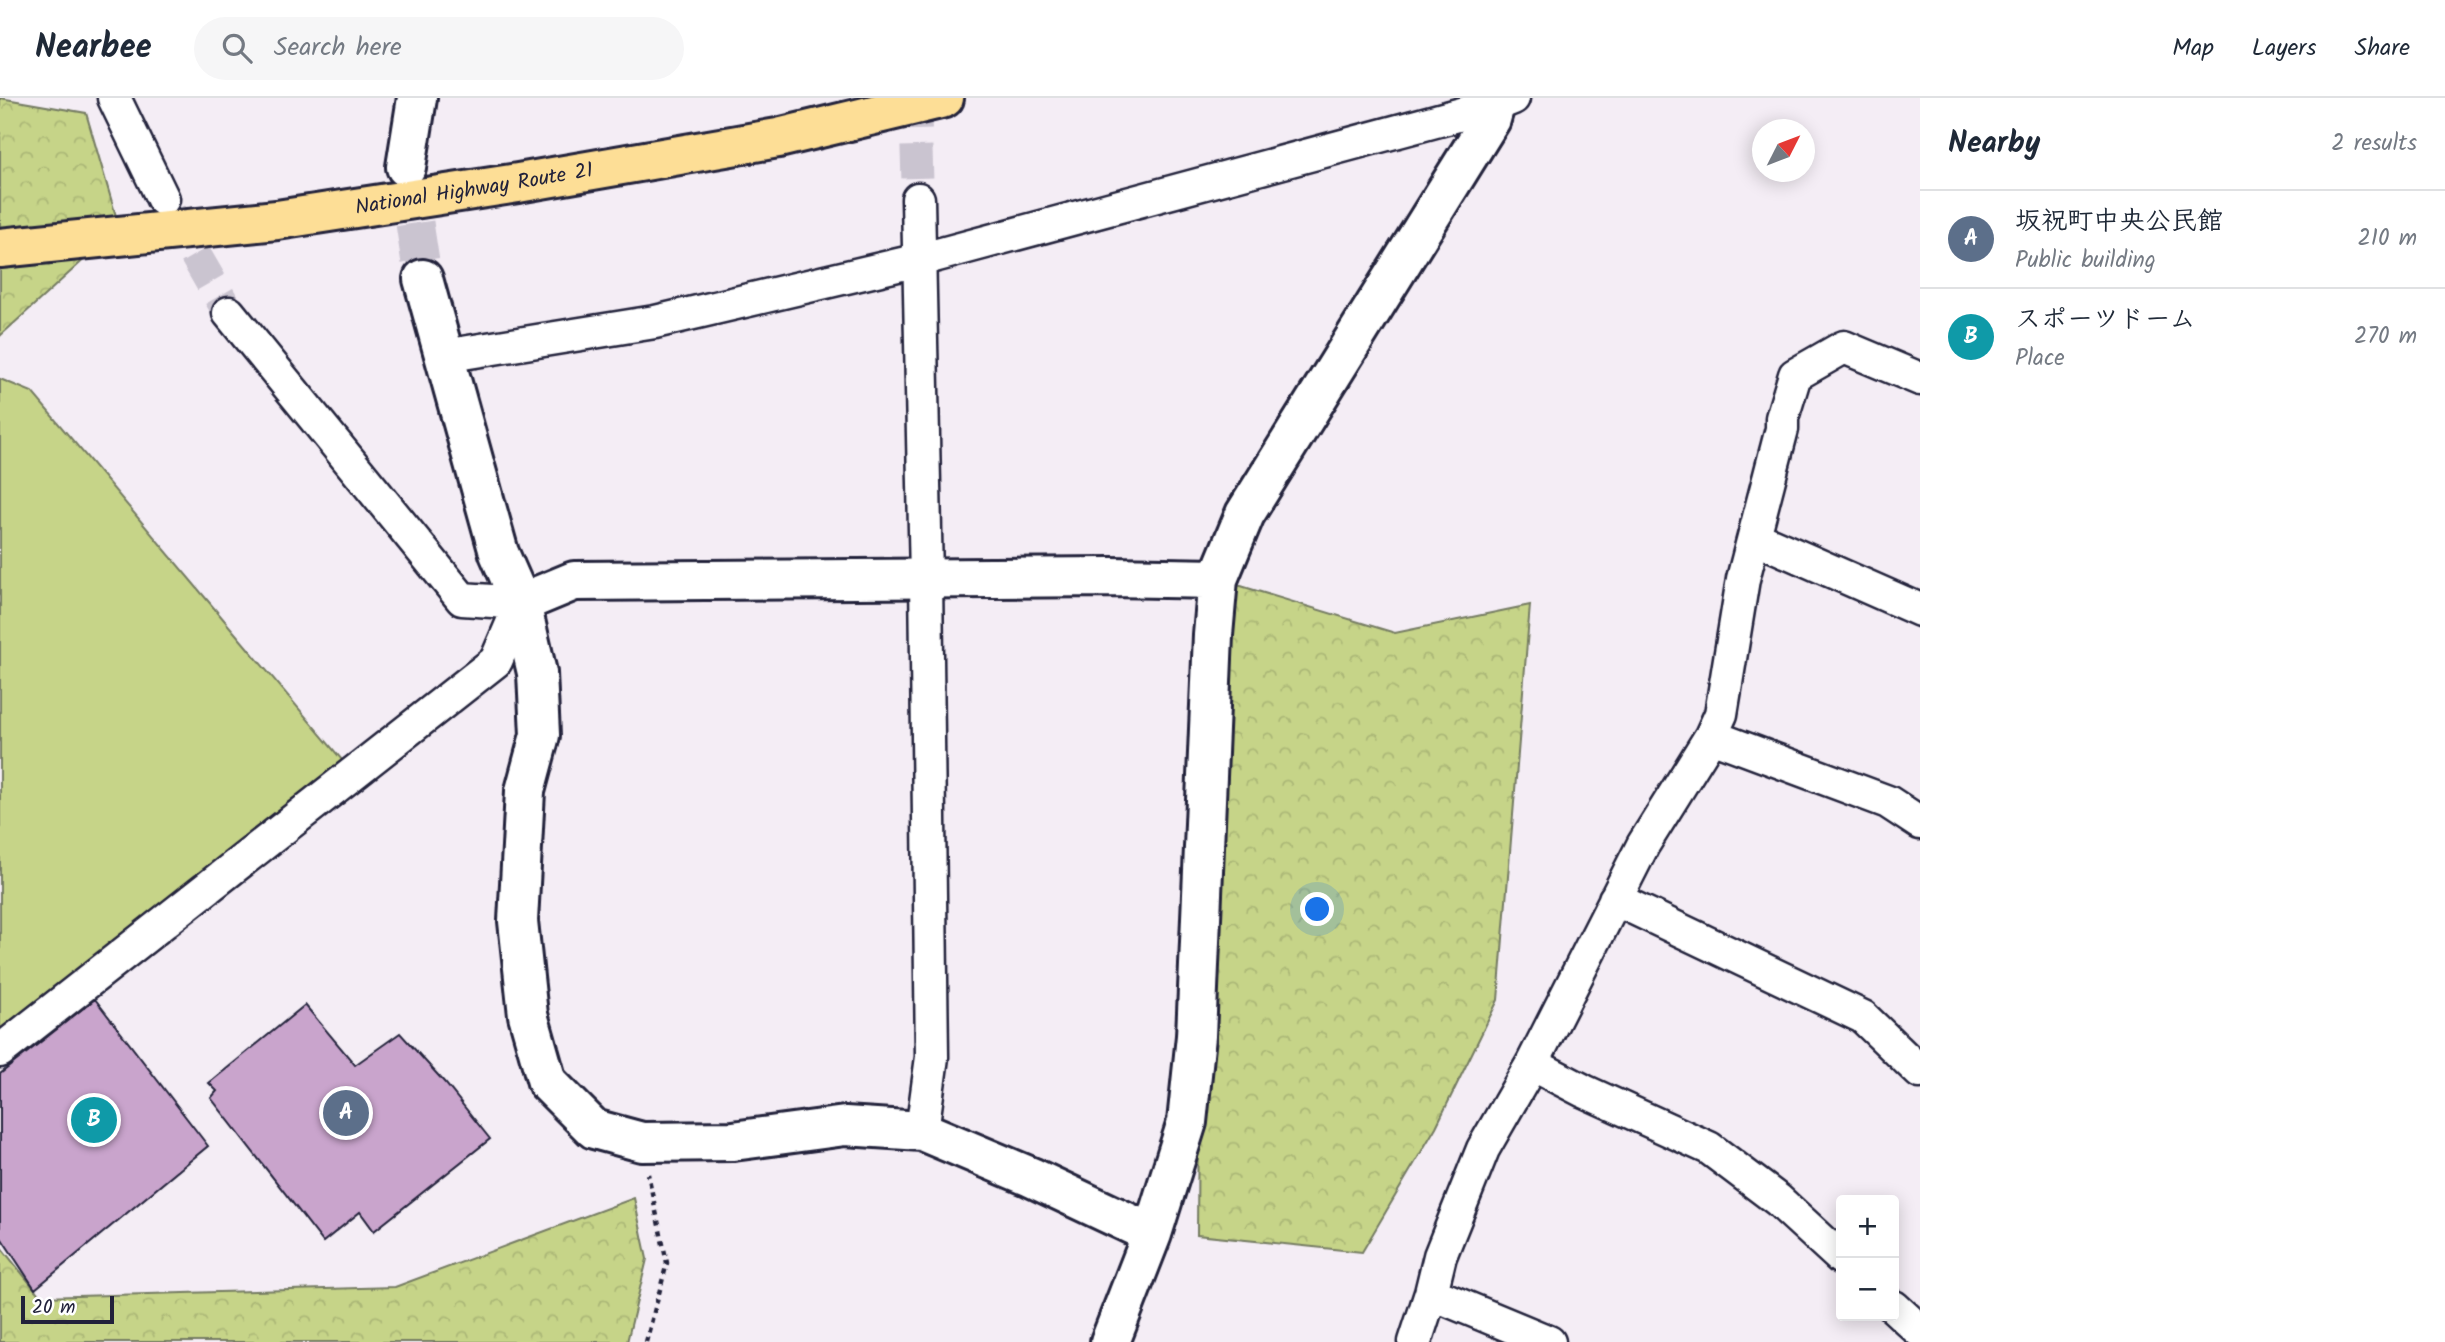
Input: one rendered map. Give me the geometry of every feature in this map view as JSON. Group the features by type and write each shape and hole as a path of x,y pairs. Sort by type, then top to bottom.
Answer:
{"highway":[{"name":"National Highway Route 21","path":"0,248 277,220 517,183 778,138 944,98"}],"street":[{"path":"114,98 163,200"},
{"path":"406,167 417,98"},
{"path":"444,356 655,322 919,260 1502,100"},
{"path":"1110,1342 1152,1234 1187,1122 1196,1036 1213,635 1218,579 1245,514 1502,100"},
{"path":"918,199 932,1057 922,1131"},
{"path":"423,279 499,553 521,603 537,673 540,735 525,791 518,921 528,1016 547,1082 594,1129 642,1142 733,1142 845,1126 922,1131 1031,1177 1152,1234"},
{"path":"229,313 462,599 521,603 575,581 1111,577 1218,579"},
{"path":"1415,1342 1440,1255 1482,1149 1532,1064 1643,845 1711,736 1721,714 1743,579 1795,375 1844,347 1920,379"},
{"path":"1754,537 1920,610"},
{"path":"0,1051 496,661 521,603"},
{"path":"1711,736 1888,802 1920,823"},
{"path":"1615,899 1863,1017 1920,1072"},
{"path":"1532,1064 1709,1148 1778,1200 1836,1253"},
{"path":"1431,1293 1549,1342"},
{"path":"1899,1312 1920,1331"}],"path":[{"path":"642,1142 667,1263 646,1342"}],"green space":[{"path":"0,98 86,113 116,216 122,225 0,336"},
{"path":"0,379 32,392 353,773 0,1052"},
{"path":"1218,579 1395,633 1530,605 1498,1000 1436,1127 1362,1252 1197,1235 1199,961"},
{"path":"634,1198 647,1259 627,1342 0,1342 0,1246 41,1297 395,1287"}],"building":[{"path":"95,999 208,1146 35,1289 0,1236 0,1074"},
{"path":"305,1005 355,1065 400,1033 490,1139 374,1231 360,1212 323,1242 211,1098 217,1091 209,1083"}],"tunnel":[{"path":"915,98 918,199"},
{"path":"406,167 423,279"},
{"path":"171,213 229,313"}],"place":[{"name":"坂祝町中央公民館","path":"346,1113"},
{"name":"スポーツドーム","path":"94,1120"}]}
